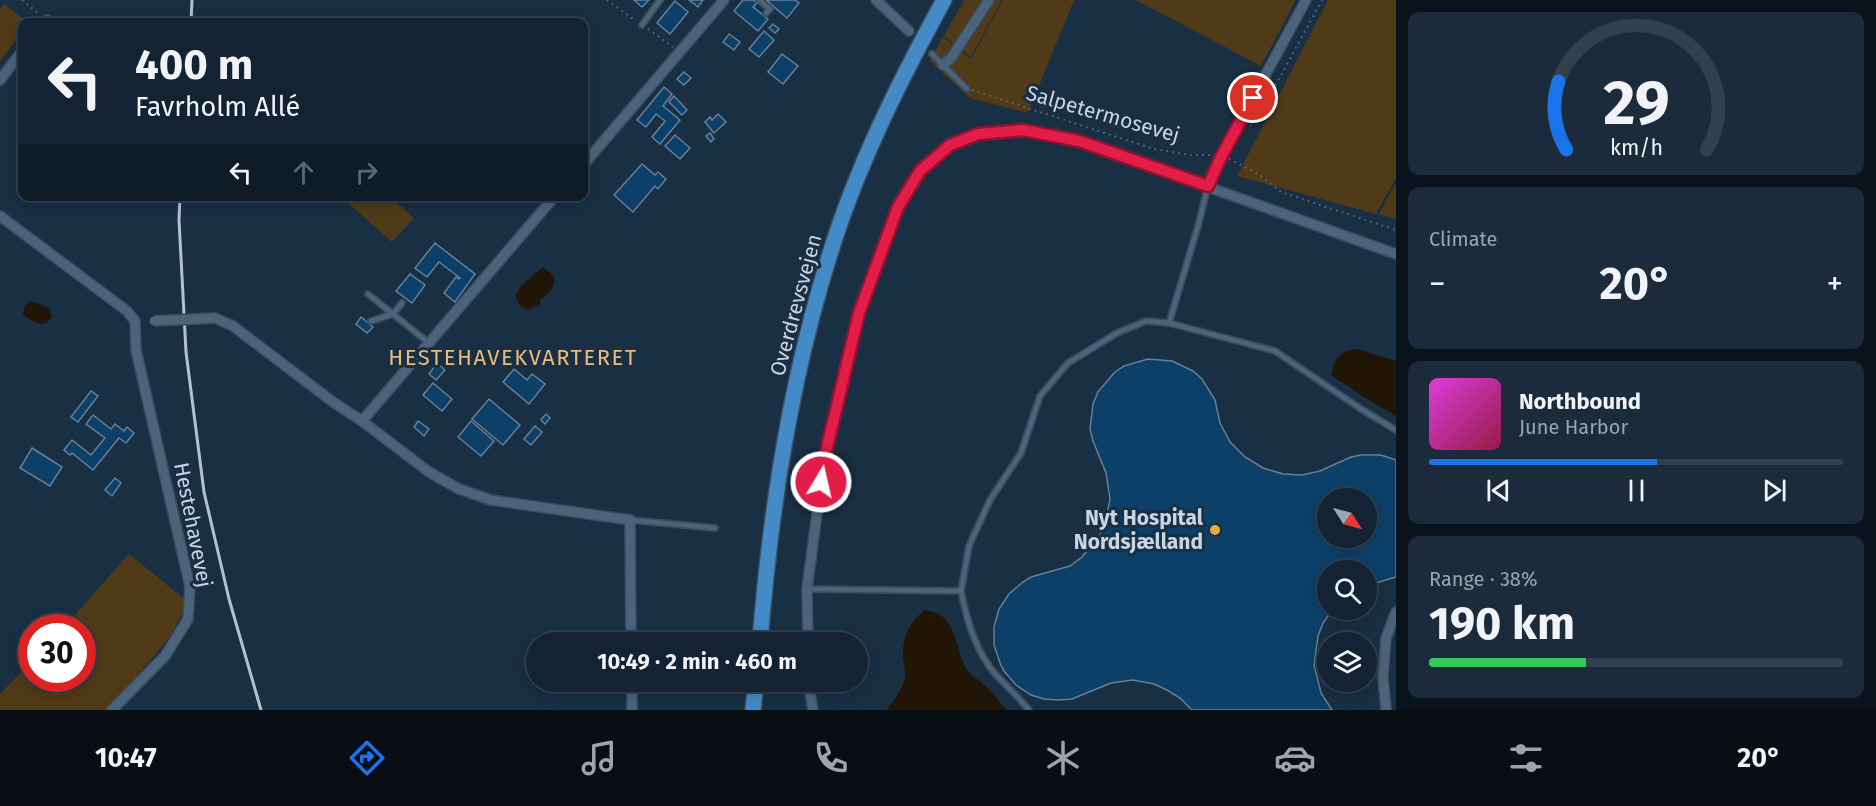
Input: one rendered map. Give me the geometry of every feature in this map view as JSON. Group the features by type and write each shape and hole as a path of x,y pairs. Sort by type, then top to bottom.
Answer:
{"main road":[{"name":"Overdrevsvejen","path":"761,632 769,536 786,431 829,257 851,193 875,137 944,0"},
{"path":"753,710 756,692"},
{"path":"759,692 761,710"}],"street":[{"path":"588,159 724,0"},
{"path":"876,0 909,32"},
{"path":"943,65 951,58 989,0"},
{"path":"1221,157 1306,0"},
{"path":"0,80 18,56"},
{"path":"808,632 807,589 824,460 859,313 898,207 920,171 950,145 986,133 1023,130 1079,141 1396,254"},
{"path":"362,421 551,201"},
{"path":"0,216 127,311 135,321 215,318 233,326 429,472 459,489 491,500 630,520 632,632"},
{"name":"Hestehavevej","path":"112,710 165,656 188,619 190,587 136,350 135,321"},
{"path":"1386,710 1383,677 1386,638 1396,612"},
{"path":"632,692 632,710"},
{"path":"810,692 813,710"}],"lane":[{"path":"642,25 660,0"},
{"path":"759,0 770,9 766,13"},
{"path":"932,54 967,89"},
{"path":"1169,323 1208,186 1221,157"},
{"path":"368,294 429,343"},
{"path":"371,321 393,314 402,303"},
{"path":"1029,710 996,675 983,655 967,621 961,591 969,546 990,500 1021,453 1040,396 1068,363 1117,333 1146,321 1169,323 1275,351 1396,430"},
{"path":"630,520 715,528"},
{"path":"807,589 961,591"}],"path":[{"path":"22,0 43,18"},
{"path":"1245,134 1279,79 1322,0"},
{"name":"Salpetermosevej","path":"967,89 1154,149 1191,155 1211,154 1233,160 1260,175 1281,192 1396,230"},
{"path":"1233,160 1235,154"}],"shaded area":[{"path":"964,0 1002,0 971,57 944,36"},
{"path":"1003,0 1074,0 1028,113 970,98 930,61 943,37 971,59"},
{"path":"1136,0 1296,0 1261,66"},
{"path":"1328,0 1396,0 1396,178 1376,214 1237,176"},
{"path":"4,4 22,18 18,18 18,37 0,61 0,9"},
{"path":"1396,183 1396,219 1379,214"},
{"path":"346,201 395,201 414,218 392,242"},
{"path":"543,267 554,276 554,284 540,300 540,304 528,310 520,306 515,296 522,285"},
{"path":"32,301 49,308 52,316 46,323 30,320 23,314 25,306"},
{"path":"1357,349 1396,361 1396,416 1331,375 1339,356"},
{"path":"129,554 188,602 171,635 107,710 0,710 0,694 18,675 18,692 96,692 96,614 76,614"},
{"path":"925,610 937,613 945,619 970,674 985,685 1006,710 887,710 904,682 903,647 906,634 912,623"}],"building":[{"path":"634,0 649,0 642,7"},
{"path":"689,0 703,0 698,7"},
{"path":"743,0 753,0 757,3 753,7 768,19 758,31 734,11"},
{"path":"766,0 795,0 799,3 787,18"},
{"path":"675,1 688,12 670,34 657,23"},
{"path":"773,24 779,29 775,33 769,28"},
{"path":"764,31 774,40 759,57 749,49"},
{"path":"729,34 740,42 734,50 723,42"},
{"path":"782,54 798,66 783,84 768,72"},
{"path":"684,72 691,78 684,85 677,79"},
{"path":"664,87 672,94 663,106 680,120 660,144 652,137 665,121 656,114 646,127 637,120"},
{"path":"674,96 687,110 682,115 669,102"},
{"path":"718,114 726,122 714,133 705,122 710,117 712,120"},
{"path":"710,133 714,139 711,142 706,136"},
{"path":"675,135 690,148 680,159 665,146"},
{"path":"642,164 655,175 658,172 666,179 658,189 655,186 633,212 614,195"},
{"path":"435,243 475,274 455,302 444,293 456,277 460,278 439,262 427,277 415,268"},
{"path":"410,274 425,285 412,303 396,291"},
{"path":"361,317 373,327 367,333 356,324"},
{"name":"Nyt Hospital Nordsjælland","path":"1148,359 1172,361 1193,371 1202,379 1215,400 1220,423 1230,442 1245,457 1263,468 1283,474 1302,475 1320,471 1361,455 1381,455 1396,460 1396,577 1377,583 1377,560 1317,560 1317,620 1325,620 1320,632 1317,632 1314,665 1317,692 1321,692 1332,710 1192,710 1180,698 1167,690 1154,684 1133,680 1111,683 1072,699 1044,699 1031,695 1016,685 1004,671 994,645 994,627 999,609 1009,594 1031,577 1070,566 1082,557 1099,536 1105,524 1110,499 1106,473 1090,429 1093,404 1098,392 1114,373 1124,366"},
{"path":"437,363 445,370 436,380 429,374"},
{"path":"514,369 527,380 532,374 545,384 529,404 503,382"},
{"path":"433,383 452,399 442,411 423,395"},
{"path":"91,391 98,396 78,422 71,417"},
{"path":"489,399 520,425 503,445 472,419"},
{"path":"546,414 550,418 545,424 541,420"},
{"path":"93,415 111,429 115,424 124,431 127,427 134,433 126,443 119,438 93,470 72,453 70,455 64,450 72,440 91,455 105,438 86,424"},
{"path":"418,421 429,429 424,436 414,427"},
{"path":"471,421 494,441 481,456 458,437"},
{"path":"535,426 542,432 531,445 524,439"},
{"path":"32,448 62,467 50,486 20,468"},
{"path":"115,478 121,483 112,496 105,490"}],"railway":[{"path":"191,18 192,0"},
{"path":"180,201 186,352 204,492 229,599 261,710"}],"place":[{"name":"Nyt Hospital Nordsjælland","path":"1215,530"}],"district":[{"name":"HESTEHAVEKVARTERET","path":"513,357"}],"route":[{"path":"821,482 824,460 859,313 898,207 920,171 950,145 978,134 1023,130 1079,141 1208,186 1253,98"}]}
